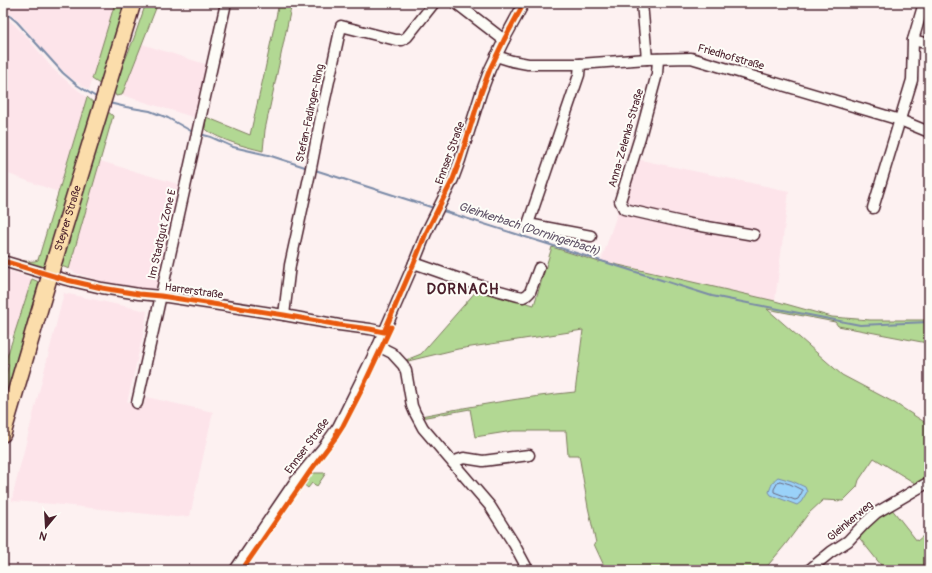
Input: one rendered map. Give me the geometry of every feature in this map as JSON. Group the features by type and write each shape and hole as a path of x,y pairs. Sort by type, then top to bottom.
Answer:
{"highway":[{"name":"Steyrer Straße","path":"3,434 133,3"}],"street":[{"name":"Im Stadtgut Zone E","path":"137,403 226,3"},
{"name":"Stefan-Fadinger-Ring","path":"284,315 290,266 341,26 396,40 402,40 407,37 434,3"},
{"path":"456,3 504,40"},
{"name":"Ennser Straße","path":"235,570 294,483 338,427 378,346 424,238 453,179 481,93 496,56 524,3"},
{"path":"642,3 647,59"},
{"path":"873,208 912,80 913,40 924,3"},
{"path":"913,40 929,44"},
{"name":"Friedhofstraße","path":"496,56 528,64 580,64 647,59 691,58 900,120 929,132"},
{"name":"Anna-Zelenka-Straße","path":"658,59 657,74 640,137 620,201 624,209 690,224 754,235"},
{"path":"580,64 579,74 528,224 591,236"},
{"name":"Harrerstraße","path":"3,261 89,285 340,325 370,328 384,332"},
{"path":"414,263 471,283 523,297 530,292 539,268"},
{"path":"378,346 392,353 403,365 412,406 419,422 490,506 507,532 528,570"},
{"path":"453,463 464,458 482,461 529,455"},
{"name":"Gleinkerweg","path":"809,570 831,552 848,541 876,513 929,482"}],"shaded area":[{"path":"3,3 115,3 89,90 68,76 41,48 26,29 14,17 3,10"},
{"path":"3,17 8,19 27,37 52,68 87,97 58,192 3,172"},
{"path":"142,44 208,65 196,118 122,95"},
{"path":"636,159 789,191 775,301 601,261"},
{"path":"100,161 181,185 158,288 154,292 131,290 75,273 69,269"},
{"path":"3,268 32,279 14,336 3,334"},
{"path":"64,293 147,311 145,326 127,401 143,408 146,397 213,412 190,516 177,517 12,501"}],"green space":[{"path":"115,3 124,3 101,85 92,79"},
{"path":"146,3 158,3 122,95 116,96 113,90"},
{"path":"279,3 292,3 265,130 263,151 233,143 218,137 205,129 206,117 250,135"},
{"path":"87,97 95,104 45,269 3,259 3,256 26,261 38,260"},
{"path":"106,110 113,116 69,269 59,265"},
{"path":"552,247 599,262 601,261 775,301 832,317 870,320 929,320 929,346 927,343 838,326 835,322 767,309 842,375 893,402 929,425 929,479 918,485 874,458 859,480 857,487 843,501 823,500 808,514 764,570 606,570 594,544 596,543 579,455 568,455 566,431 513,431 475,437 470,409 421,418 421,416 479,405 575,392 583,330 458,349 408,361 406,360 421,354 478,289 534,305"},
{"path":"32,279 39,282 3,407 3,384 9,364 5,363"},
{"path":"311,473 326,473 317,486 312,483 308,488 303,484"},
{"path":"891,508 917,541 929,531 929,570 885,570 857,535 863,528"}],"water":[{"path":"778,477 805,487 807,492 801,502 797,505 771,495 769,492 773,481"}],"waterway":[{"name":"Gleinkerbach (Dorningerbach)","path":"3,12 17,22 63,73 77,85 96,97"},
{"name":"Gleinkerbach (Dorningerbach)","path":"109,103 150,111 168,118 194,132"},
{"name":"Gleinkerbach (Dorningerbach)","path":"200,134 211,137 233,147 268,155 308,168"},
{"name":"Gleinkerbach (Dorningerbach)","path":"315,170 434,208"},
{"name":"Gleinkerbach (Dorningerbach)","path":"440,210 712,296 860,325 929,322"}],"cycle path":[{"path":"3,261 67,280 102,288 284,315 384,332 426,233 453,179 490,69 524,3"},
{"path":"336,437 361,391 391,327"},
{"path":"242,570 311,470 336,437 337,430"}],"district":[{"name":"DORNACH","path":"463,289"}]}
